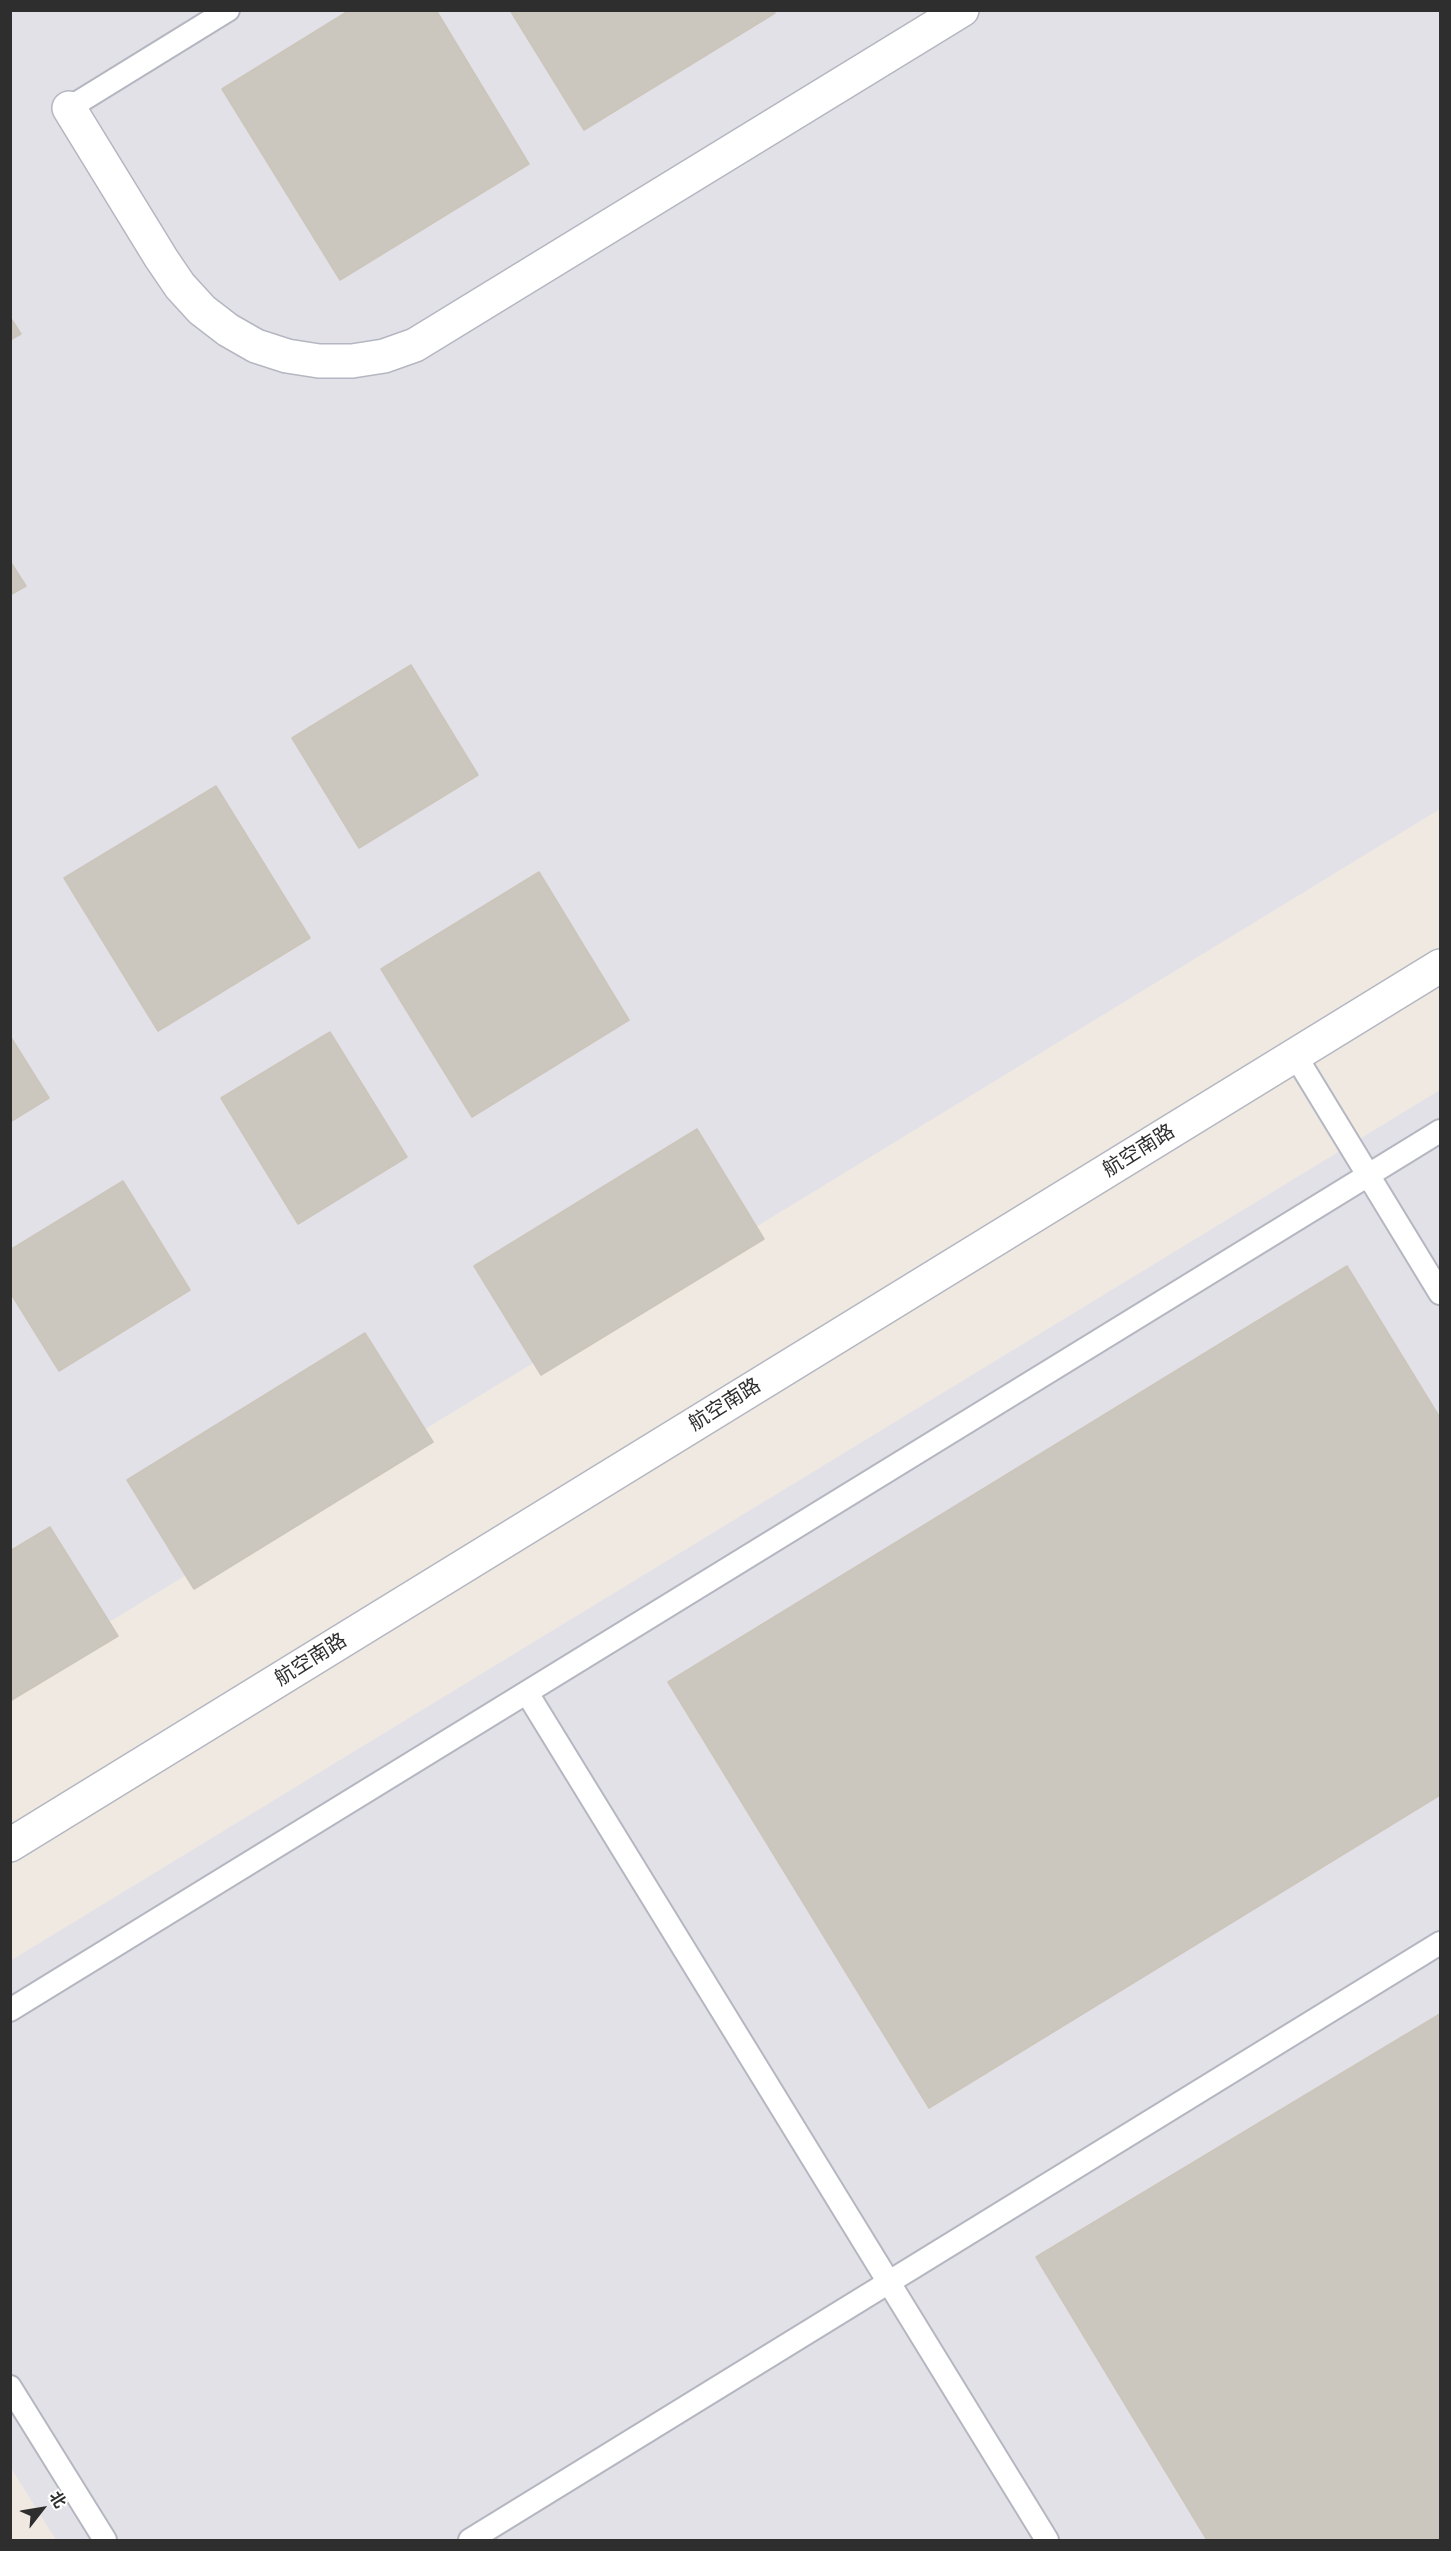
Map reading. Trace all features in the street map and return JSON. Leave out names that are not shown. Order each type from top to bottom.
[{"type":"street","points":[[69,108],[161,258],[180,286],[202,310],[228,330],[256,346],[287,356],[320,361],[352,361],[384,356],[425,340],[962,10]]},
{"type":"street","name":"航空南路","points":[[10,1845],[1440,966]]},
{"type":"lane","points":[[69,108],[228,10]]},
{"type":"lane","points":[[1295,1055],[1440,1293]]},
{"type":"lane","points":[[10,2010],[1440,1131]]},
{"type":"lane","points":[[527,1693],[1047,2541]]},
{"type":"lane","points":[[470,2541],[1440,1943]]},
{"type":"lane","points":[[10,2387],[105,2541]]},
{"type":"shaded area","points":[[11,11],[1440,11],[1440,809],[11,1682]]},
{"type":"shaded area","points":[[1440,1090],[1440,2540],[56,2540],[11,2468],[10,1961]]},
{"type":"building","points":[[350,10],[436,10],[529,164],[340,280],[222,89]]},
{"type":"building","points":[[510,10],[773,10],[775,13],[584,130]]},
{"type":"building","points":[[10,317],[21,334],[10,340]]},
{"type":"building","points":[[10,561],[26,586],[10,595]]},
{"type":"building","points":[[411,665],[478,775],[359,848],[292,738]]},
{"type":"building","points":[[216,786],[310,938],[158,1031],[64,878]]},
{"type":"building","points":[[539,872],[629,1020],[472,1117],[381,969]]},
{"type":"building","points":[[330,1032],[407,1157],[298,1224],[221,1098]]},
{"type":"building","points":[[10,1036],[49,1098],[10,1122]]},
{"type":"building","points":[[697,1129],[764,1239],[541,1375],[474,1266]]},
{"type":"building","points":[[123,1181],[190,1290],[59,1371],[10,1292],[10,1250]]},
{"type":"building","points":[[1347,1266],[1440,1418],[1440,1795],[929,2108],[668,1682]]},
{"type":"building","points":[[365,1333],[433,1442],[194,1589],[127,1480]]},
{"type":"building","points":[[50,1527],[118,1636],[10,1701],[10,1551]]},
{"type":"building","points":[[1440,2014],[1440,2540],[1207,2540],[1036,2257]]}]
